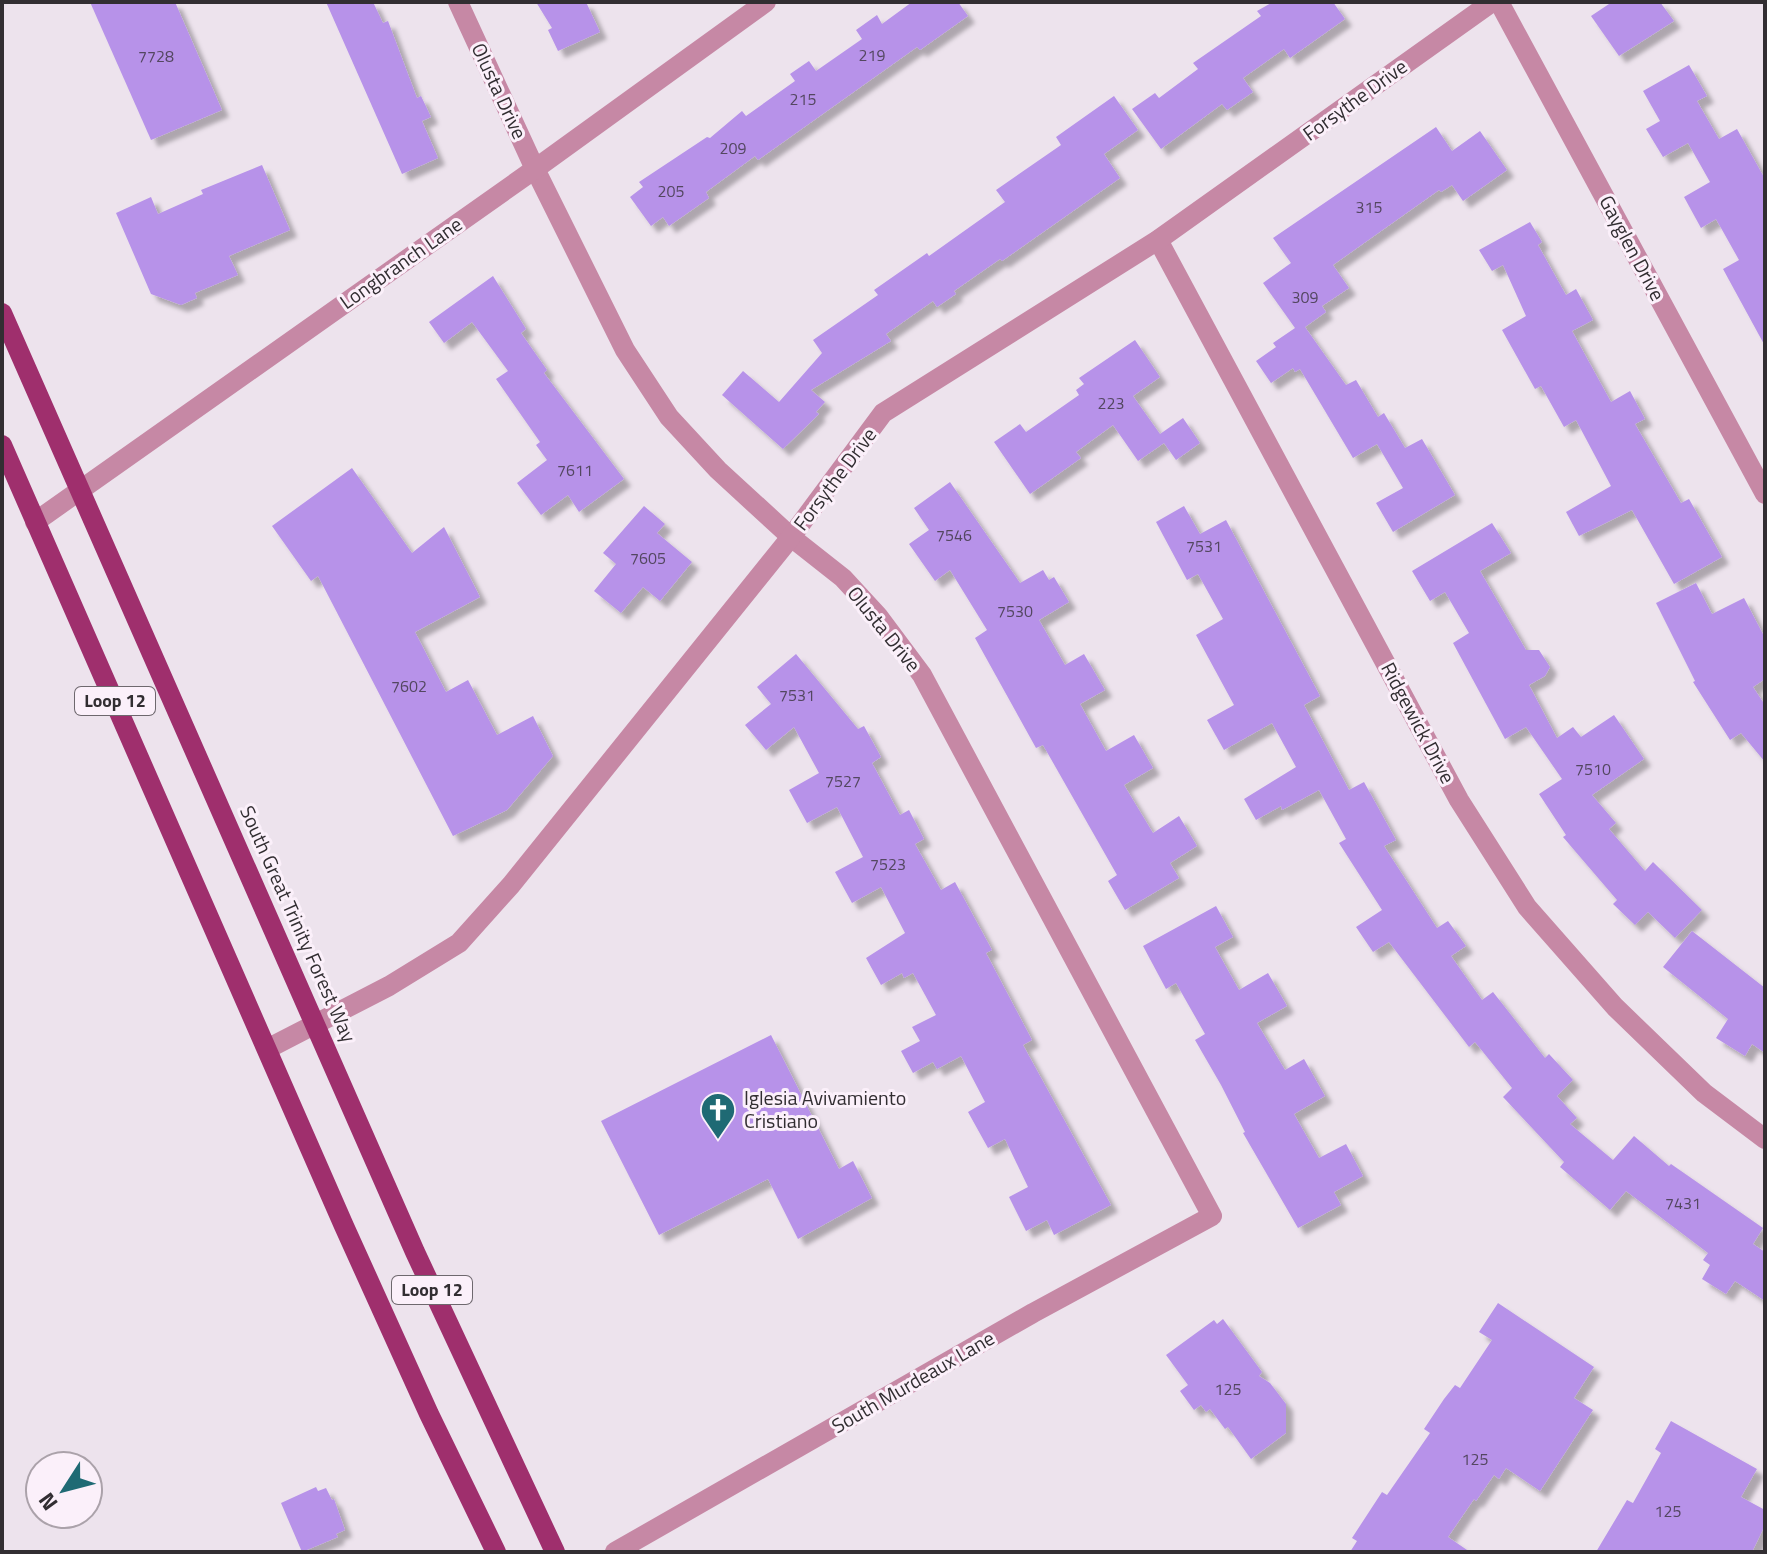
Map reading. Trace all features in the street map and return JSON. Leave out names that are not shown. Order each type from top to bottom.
[{"type":"main road","name":"South Great Trinity Forest Way","points":[[2,313],[427,1280],[555,1552]]},
{"type":"main road","name":"Loop 12","points":[[2,445],[416,1385],[496,1552]]},
{"type":"street","name":"Olusta Drive","points":[[458,2],[535,169],[625,350],[669,417],[718,470],[791,537],[843,578],[878,616],[922,675],[1212,1216]]},
{"type":"street","name":"Longbranch Lane","points":[[35,522],[766,2]]},
{"type":"street","name":"Forsythe Drive","points":[[267,1049],[389,986],[459,943],[511,885],[791,537],[883,413],[1158,240],[1492,2]]},
{"type":"street","name":"Gayglen Drive","points":[[1499,2],[1765,494]]},
{"type":"street","name":"Ridgewick Drive","points":[[1158,240],[1459,800],[1527,907],[1615,1007],[1704,1093],[1765,1139]]},
{"type":"street","name":"South Murdeaux Lane","points":[[615,1552],[1020,1320],[1212,1216]]},
{"type":"building","points":[[90,2],[175,2],[222,110],[151,140]]},
{"type":"building","points":[[326,2],[373,2],[383,23],[388,21],[417,98],[421,96],[431,117],[422,121],[438,158],[402,174]]},
{"type":"building","points":[[536,2],[586,2],[600,32],[558,51],[548,30],[552,28]]},
{"type":"building","points":[[912,2],[958,2],[968,16],[920,50],[917,47],[758,160],[755,156],[706,192],[709,198],[669,226],[663,217],[651,226],[630,197],[643,187],[639,182],[707,137],[710,138],[742,111],[746,116],[795,81],[790,74],[809,61],[816,71],[862,39],[856,30],[877,15],[882,24]]},
{"type":"building","points":[[1273,2],[1333,2],[1345,19],[1290,58],[1284,49],[1243,78],[1253,92],[1227,110],[1222,104],[1161,149],[1132,109],[1155,93],[1159,98],[1198,69],[1193,63],[1261,16],[1257,11]]},
{"type":"building","points":[[1612,2],[1660,2],[1674,21],[1619,56],[1591,16]]},
{"type":"building","points":[[1689,65],[1707,96],[1697,101],[1719,139],[1737,129],[1765,179],[1765,346],[1723,269],[1739,260],[1716,219],[1701,228],[1684,197],[1710,182],[1688,143],[1663,157],[1646,129],[1660,121],[1643,91]]},
{"type":"building","points":[[1114,96],[1138,130],[1104,154],[1120,178],[954,291],[956,294],[937,307],[933,301],[886,334],[891,341],[811,390],[825,402],[816,412],[819,414],[783,449],[722,395],[743,371],[779,402],[822,353],[813,340],[878,295],[874,290],[927,253],[929,256],[1005,202],[996,190],[1061,145],[1056,137]]},
{"type":"building","points":[[1436,127],[1452,151],[1480,131],[1507,170],[1463,201],[1452,185],[1441,192],[1439,190],[1333,265],[1349,288],[1322,306],[1326,312],[1305,327],[1346,385],[1356,380],[1378,417],[1384,413],[1405,448],[1422,439],[1455,495],[1393,532],[1376,503],[1403,488],[1377,444],[1353,458],[1300,369],[1295,372],[1293,368],[1271,383],[1256,361],[1276,347],[1273,343],[1295,328],[1263,283],[1291,263],[1273,238]]},
{"type":"building","points":[[262,165],[290,230],[229,256],[238,275],[195,293],[197,298],[181,305],[151,294],[116,213],[151,197],[158,214],[203,194],[201,190]]},
{"type":"building","points":[[1530,222],[1542,242],[1538,245],[1566,295],[1576,289],[1593,320],[1572,331],[1611,402],[1630,391],[1645,419],[1635,424],[1681,503],[1689,499],[1722,557],[1674,584],[1632,510],[1579,536],[1566,512],[1611,486],[1576,420],[1564,427],[1541,386],[1535,389],[1502,330],[1526,316],[1503,265],[1492,271],[1479,250]]},
{"type":"building","points":[[493,276],[526,329],[521,333],[547,370],[544,373],[624,479],[579,512],[568,495],[541,515],[517,483],[547,460],[536,445],[540,442],[496,379],[508,371],[472,322],[444,343],[429,322]]},
{"type":"building","points":[[1135,340],[1160,377],[1133,396],[1160,434],[1183,418],[1200,443],[1176,460],[1164,443],[1138,461],[1113,425],[1076,452],[1081,458],[1030,494],[994,442],[1020,424],[1026,432],[1079,395],[1076,390],[1084,384],[1079,378]]},
{"type":"building","points":[[352,468],[412,553],[444,527],[480,597],[415,632],[446,692],[468,680],[497,735],[533,716],[553,756],[507,810],[453,836],[318,576],[311,581],[272,526]]},
{"type":"building","points":[[950,482],[1020,583],[1043,570],[1049,580],[1054,577],[1069,602],[1039,620],[1065,665],[1084,654],[1105,690],[1080,704],[1106,751],[1134,735],[1153,768],[1124,785],[1153,833],[1179,816],[1197,846],[1170,863],[1179,878],[1125,910],[1108,881],[1117,875],[1043,745],[1036,748],[975,638],[987,630],[950,570],[935,581],[909,544],[929,530],[914,508]]},
{"type":"building","points":[[644,506],[665,524],[657,533],[692,562],[660,601],[643,587],[621,613],[594,591],[616,564],[603,553]]},
{"type":"building","points":[[1184,506],[1200,534],[1226,520],[1320,696],[1304,705],[1349,790],[1364,782],[1396,840],[1384,846],[1437,928],[1448,921],[1466,946],[1451,956],[1482,1000],[1493,992],[1545,1058],[1549,1054],[1573,1080],[1557,1096],[1577,1118],[1570,1124],[1613,1160],[1634,1136],[1669,1166],[1671,1164],[1763,1228],[1753,1244],[1765,1252],[1765,1301],[1735,1281],[1726,1294],[1702,1279],[1710,1265],[1703,1260],[1708,1253],[1626,1191],[1610,1210],[1560,1167],[1564,1162],[1503,1097],[1512,1088],[1475,1042],[1469,1047],[1389,942],[1373,952],[1356,927],[1382,910],[1339,843],[1346,839],[1319,790],[1256,820],[1244,799],[1296,767],[1272,723],[1224,750],[1207,720],[1234,705],[1196,635],[1223,619],[1198,574],[1187,580],[1156,522]]},
{"type":"building","points":[[1492,523],[1511,553],[1480,571],[1526,650],[1539,650],[1550,667],[1545,676],[1529,685],[1557,738],[1573,727],[1581,737],[1614,715],[1644,759],[1592,795],[1616,823],[1609,829],[1645,871],[1653,862],[1702,910],[1675,938],[1648,912],[1635,925],[1613,904],[1617,900],[1563,837],[1566,835],[1539,794],[1562,779],[1526,727],[1505,739],[1453,643],[1469,633],[1445,592],[1430,601],[1412,571]]},
{"type":"building","points":[[1696,583],[1712,614],[1744,598],[1765,638],[1765,679],[1753,687],[1765,705],[1765,762],[1741,733],[1730,740],[1693,682],[1656,603]]},
{"type":"building","points":[[796,654],[858,729],[864,726],[881,757],[872,763],[900,815],[909,810],[924,839],[915,844],[941,890],[955,882],[992,950],[986,953],[1032,1040],[1023,1045],[1111,1205],[1054,1235],[1047,1220],[1026,1231],[1009,1197],[1028,1187],[1005,1139],[988,1148],[968,1112],[985,1102],[961,1056],[937,1069],[933,1062],[913,1073],[901,1051],[920,1041],[912,1027],[936,1015],[913,973],[904,978],[902,973],[881,985],[866,958],[905,933],[881,887],[852,903],[835,872],[863,857],[837,807],[807,823],[789,790],[819,773],[794,727],[766,750],[745,725],[771,704],[757,687]]},
{"type":"building","points":[[1216,906],[1233,937],[1215,947],[1239,990],[1268,973],[1287,1006],[1257,1023],[1285,1070],[1304,1059],[1325,1096],[1294,1114],[1319,1158],[1346,1144],[1363,1176],[1334,1192],[1341,1205],[1298,1228],[1243,1133],[1221,1085],[1195,1040],[1205,1034],[1176,983],[1166,989],[1143,946]]},
{"type":"building","points":[[1692,931],[1765,988],[1765,1053],[1752,1044],[1745,1056],[1716,1038],[1728,1019],[1663,967]]},
{"type":"building","name":"Iglesia Avivamiento Cristiano","points":[[771,1035],[839,1169],[853,1161],[872,1198],[798,1239],[768,1179],[659,1235],[601,1121]]},
{"type":"building","points":[[1498,1303],[1594,1367],[1574,1398],[1593,1410],[1540,1491],[1506,1468],[1499,1479],[1494,1475],[1448,1537],[1470,1552],[1350,1552],[1357,1541],[1352,1538],[1382,1492],[1387,1495],[1430,1433],[1424,1429],[1444,1399],[1455,1385],[1460,1388],[1492,1340],[1479,1332]]},
{"type":"building","points":[[1223,1319],[1262,1372],[1259,1376],[1270,1383],[1286,1404],[1286,1433],[1251,1459],[1228,1427],[1225,1429],[1210,1409],[1206,1412],[1201,1405],[1194,1410],[1180,1391],[1188,1385],[1166,1355],[1214,1320],[1217,1324]]},
{"type":"building","points":[[1671,1421],[1757,1469],[1741,1497],[1765,1510],[1765,1525],[1752,1552],[1596,1552],[1627,1500],[1633,1503],[1661,1453],[1655,1449]]},
{"type":"building","points":[[316,1487],[318,1491],[326,1488],[334,1499],[345,1530],[336,1534],[338,1537],[302,1552],[281,1503]]},
{"type":"place","name":"Iglesia Avivamiento Cristiano","points":[[718,1141]]}]
